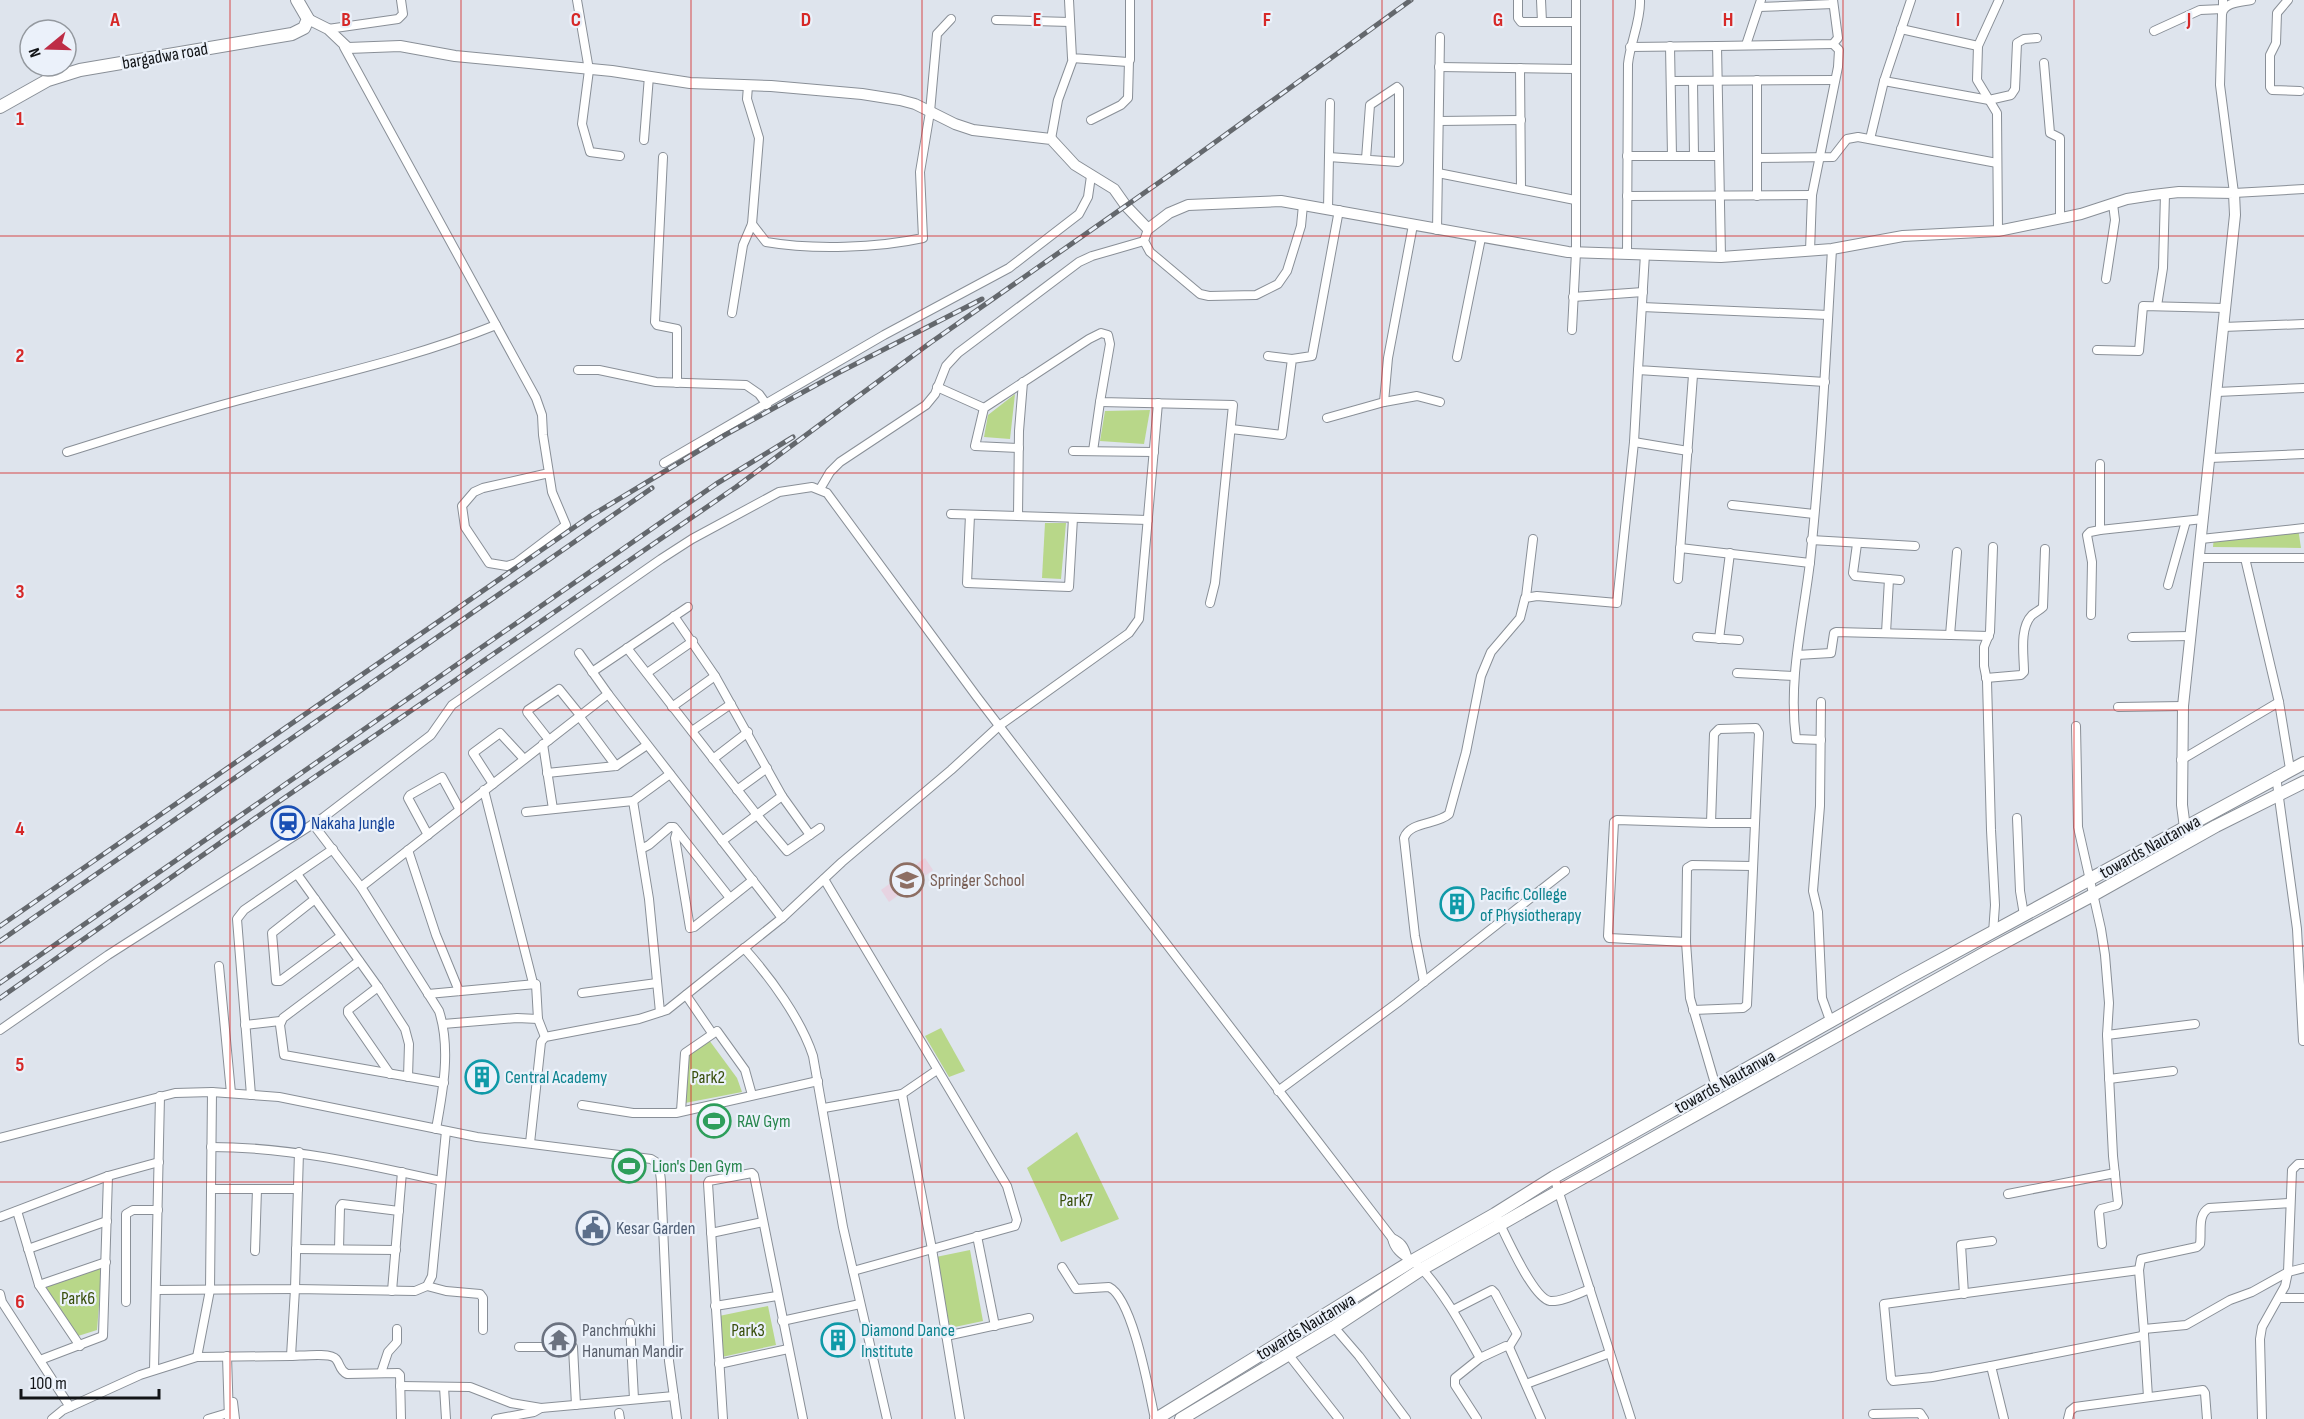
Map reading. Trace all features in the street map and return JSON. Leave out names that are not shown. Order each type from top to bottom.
[{"type":"main road","points":[[297,0],[308,19]]},
{"type":"main road","name":"bargadwa road","points":[[0,107],[48,80],[80,70],[292,34],[304,28],[308,19]]},
{"type":"main road","name":"towards Nautanwa","points":[[1155,1419],[1409,1258],[1497,1220],[1554,1177],[2024,915],[2304,763]]},
{"type":"main road","points":[[1181,1419],[1334,1327],[1497,1220],[1559,1191],[1990,950],[2093,896],[2216,826],[2304,782]]},
{"type":"street","points":[[328,29],[398,19],[403,14],[401,0]]},
{"type":"street","points":[[578,0],[589,70],[582,124],[590,152],[620,156]]},
{"type":"street","points":[[1051,139],[1058,100],[1073,59],[1071,57],[1069,0]]},
{"type":"street","points":[[1091,120],[1121,105],[1130,94],[1131,0]]},
{"type":"street","points":[[1518,0],[1519,20],[1576,22]]},
{"type":"street","points":[[1542,0],[1542,22]]},
{"type":"street","points":[[1572,330],[1576,252],[1576,0]]},
{"type":"street","points":[[1627,253],[1630,47],[1640,14],[1640,0]]},
{"type":"street","points":[[1870,139],[1884,81],[1911,0]]},
{"type":"street","points":[[1998,231],[1997,113],[1977,80],[1978,46],[1999,0]]},
{"type":"street","points":[[2154,31],[2200,10],[2251,0]]},
{"type":"street","points":[[2288,0],[2277,13],[2276,43],[2270,55],[2270,87],[2272,90],[2300,91]]},
{"type":"street","points":[[1746,45],[1760,3],[1833,2],[1838,38],[1833,44]]},
{"type":"street","points":[[2192,840],[2185,828],[2182,805],[2183,706],[2235,215],[2220,85],[2223,5]]},
{"type":"street","points":[[308,19],[328,29],[344,47],[540,406],[549,473],[555,500],[566,526],[516,563],[507,566],[489,563],[465,527],[462,506],[474,492],[483,488],[549,473]]},
{"type":"street","points":[[752,224],[764,241],[791,246],[897,244],[923,238],[920,172],[930,112],[937,34],[951,19]]},
{"type":"street","points":[[996,20],[1070,22]]},
{"type":"street","points":[[1901,29],[1978,46]]},
{"type":"street","points":[[1437,230],[1440,37]]},
{"type":"street","points":[[1884,81],[1989,100],[2014,93],[2017,43],[2024,39],[2037,38]]},
{"type":"street","points":[[1630,47],[1833,44],[1839,50],[1812,195],[1810,251]]},
{"type":"street","points":[[344,47],[400,46],[455,56],[649,76],[690,83],[803,88],[887,97],[915,104],[973,130],[1051,139],[1076,165],[1114,189],[1126,206],[1148,228]]},
{"type":"street","points":[[1670,46],[1672,156]]},
{"type":"street","points":[[1718,46],[1721,257]]},
{"type":"street","points":[[1073,59],[1129,61]]},
{"type":"street","points":[[2044,63],[2050,133],[2060,138],[2060,219]]},
{"type":"street","points":[[1439,67],[1575,69]]},
{"type":"street","points":[[1520,68],[1521,189]]},
{"type":"street","points":[[644,140],[649,76]]},
{"type":"street","points":[[1757,80],[1757,196]]},
{"type":"street","points":[[1671,81],[1835,80]]},
{"type":"street","points":[[1693,81],[1694,156]]},
{"type":"street","points":[[732,313],[736,274],[743,245],[752,224],[759,138],[747,99],[748,86]]},
{"type":"street","points":[[1329,157],[1398,162],[1400,159],[1397,87],[1370,105],[1366,159]]},
{"type":"street","points":[[1268,356],[1292,359],[1312,356],[1334,210],[1329,157],[1330,103]]},
{"type":"street","points":[[1439,121],[1521,120]]},
{"type":"street","points":[[1757,158],[1835,156],[1847,139],[1852,137],[1997,163]]},
{"type":"street","points":[[1627,156],[1719,156]]},
{"type":"street","points":[[663,157],[655,322],[657,325],[677,329],[677,383]]},
{"type":"street","points":[[1438,173],[1575,200]]},
{"type":"street","points":[[664,463],[884,335],[1009,268],[1079,214],[1088,197],[1091,176]]},
{"type":"street","points":[[1304,205],[1301,226],[1287,271],[1278,284],[1263,293],[1224,296],[1200,294],[1150,252],[1144,241],[1148,228],[1169,213],[1188,205],[1281,201],[1334,210],[1481,238],[1576,252],[1721,257],[1832,249],[1903,236],[1998,231],[2060,219],[2127,199],[2164,194],[2304,189]]},
{"type":"street","points":[[2157,306],[2163,268],[2164,194]]},
{"type":"street","points":[[1627,196],[1812,195]]},
{"type":"street","points":[[2106,279],[2115,220],[2113,204]]},
{"type":"street","points":[[1384,402],[1388,358],[1413,225]]},
{"type":"street","points":[[1457,357],[1481,238]]},
{"type":"street","points":[[820,489],[830,472],[840,462],[926,405],[935,394],[946,366],[958,353],[1079,262],[1144,241]]},
{"type":"street","points":[[1821,740],[1796,739],[1794,676],[1810,563],[1825,382],[1832,249]]},
{"type":"street","points":[[1526,597],[1617,603],[1634,442],[1645,254]]},
{"type":"street","points":[[1573,297],[1643,292]]},
{"type":"street","points":[[2097,350],[2139,351],[2142,308],[2157,306],[2226,308]]},
{"type":"street","points":[[1642,307],[1828,315]]},
{"type":"street","points":[[2223,327],[2304,324],[2304,317]]},
{"type":"street","points":[[67,452],[218,406],[379,365],[496,326]]},
{"type":"street","points":[[1019,448],[975,446],[984,408],[1101,333],[1108,335],[1110,344],[1093,451]]},
{"type":"street","points":[[1231,429],[1282,435],[1292,359]]},
{"type":"street","points":[[578,370],[599,370],[656,382],[746,386],[759,394],[767,405]]},
{"type":"street","points":[[1638,370],[1825,382]]},
{"type":"street","points":[[1678,579],[1693,375]]},
{"type":"street","points":[[1018,516],[1023,382]]},
{"type":"street","points":[[937,387],[984,408]]},
{"type":"street","points":[[2217,392],[2304,388]]},
{"type":"street","points":[[1327,418],[1384,402],[1417,396],[1440,402]]},
{"type":"street","points":[[1100,402],[1234,406],[1215,583],[1210,603]]},
{"type":"street","points":[[530,1143],[541,1042],[545,1037],[629,1021],[667,1010],[782,918],[999,726],[1136,626],[1139,619],[1158,403]]},
{"type":"street","points":[[1634,442],[1688,451]]},
{"type":"street","points":[[1073,451],[1154,452]]},
{"type":"street","points":[[2210,458],[2304,454]]},
{"type":"street","points":[[2100,464],[2100,530]]},
{"type":"street","points":[[0,1030],[108,955],[313,824],[431,735],[452,705],[661,559],[692,539],[779,492],[801,488],[820,489],[827,493],[999,726],[1392,1238],[1393,1246],[1398,1253],[1409,1258],[1422,1269],[1453,1310],[1480,1358]]},
{"type":"street","points":[[1732,505],[1814,514]]},
{"type":"street","points":[[951,514],[1148,520]]},
{"type":"street","points":[[970,515],[967,583],[1069,587],[1073,518]]},
{"type":"street","points":[[2091,615],[2092,562],[2087,535],[2090,532],[2203,519]]},
{"type":"street","points":[[2168,585],[2186,521]]},
{"type":"street","points":[[2201,539],[2304,528]]},
{"type":"street","points":[[1424,982],[1415,936],[1404,838],[1410,829],[1444,819],[1449,814],[1466,752],[1481,676],[1491,652],[1520,618],[1526,597],[1533,539]]},
{"type":"street","points":[[1811,540],[1915,546]]},
{"type":"street","points":[[1857,544],[1854,575],[1900,580]]},
{"type":"street","points":[[1993,933],[1995,905],[1984,648],[1989,636],[1994,547]]},
{"type":"street","points":[[1680,548],[1810,563]]},
{"type":"street","points":[[1986,678],[2021,675],[2024,672],[2026,629],[2030,617],[2043,607],[2045,549]]},
{"type":"street","points":[[1950,635],[1957,552]]},
{"type":"street","points":[[1719,639],[1731,553]]},
{"type":"street","points":[[2199,558],[2304,558]]},
{"type":"street","points":[[2245,558],[2279,702],[2290,770]]},
{"type":"street","points":[[1886,633],[1889,579]]},
{"type":"street","points":[[592,672],[688,607]]},
{"type":"street","points":[[674,616],[715,676],[782,796],[810,835]]},
{"type":"street","points":[[1797,655],[1832,652],[1836,632],[1989,636]]},
{"type":"street","points":[[2132,637],[2190,636]]},
{"type":"street","points":[[1697,637],[1739,640]]},
{"type":"street","points":[[647,673],[693,641]]},
{"type":"street","points":[[627,648],[787,851],[820,828]]},
{"type":"street","points":[[579,653],[608,694],[782,918]]},
{"type":"street","points":[[1737,673],[1794,676]]},
{"type":"street","points":[[672,706],[715,676]]},
{"type":"street","points":[[553,809],[547,773],[546,742],[527,712],[528,710],[559,689],[616,766]]},
{"type":"street","points":[[361,887],[608,694]]},
{"type":"street","points":[[1821,702],[1820,806],[1813,891],[1818,912],[1822,998],[1831,1023]]},
{"type":"street","points":[[2181,760],[2279,702]]},
{"type":"street","points":[[692,731],[731,704]]},
{"type":"street","points":[[2118,707],[2183,706]]},
{"type":"street","points":[[2076,726],[2076,809],[2101,929],[2109,1004],[2107,1035],[2118,1204],[2101,1209],[2099,1212],[2103,1244]]},
{"type":"street","points":[[1693,1010],[1743,1008],[1747,1005],[1759,733],[1756,728],[1719,729],[1714,734],[1711,823]]},
{"type":"street","points":[[713,759],[748,732]]},
{"type":"street","points":[[493,784],[473,753],[500,734],[524,759]]},
{"type":"street","points":[[547,773],[616,766],[648,745]]},
{"type":"street","points":[[737,790],[767,768]]},
{"type":"street","points":[[526,812],[633,801],[670,774]]},
{"type":"street","points":[[428,835],[408,798],[410,795],[442,777],[460,810]]},
{"type":"street","points":[[2276,777],[2297,929],[2303,1041]]},
{"type":"street","points":[[484,790],[536,986],[538,1019],[545,1037]]},
{"type":"street","points":[[722,841],[782,796]]},
{"type":"street","points":[[633,801],[649,899],[660,1012]]},
{"type":"street","points":[[2017,818],[2019,882],[2024,915]]},
{"type":"street","points":[[1686,942],[1609,938],[1614,822],[1617,820],[1755,823]]},
{"type":"street","points":[[313,824],[361,887],[439,1011],[443,1024],[444,1083],[436,1129]]},
{"type":"street","points":[[641,849],[670,827],[674,827],[729,898]]},
{"type":"street","points":[[677,831],[675,838],[690,928],[753,880]]},
{"type":"street","points":[[251,1095],[237,919],[243,910],[333,849]]},
{"type":"street","points":[[408,850],[436,935],[459,991]]},
{"type":"street","points":[[1716,1087],[1693,1010],[1688,977],[1686,942],[1689,866],[1752,866]]},
{"type":"street","points":[[1278,1091],[1424,982],[1565,872]]},
{"type":"street","points":[[297,874],[378,987],[405,1029],[409,1044],[408,1077]]},
{"type":"street","points":[[824,879],[1007,1186],[1017,1220],[1015,1226],[853,1271]]},
{"type":"street","points":[[315,900],[272,933],[276,981],[280,981],[341,936]]},
{"type":"street","points":[[744,948],[762,967],[808,1041],[824,1108],[860,1305],[887,1419]]},
{"type":"street","points":[[359,961],[282,1018],[280,1022],[283,1053],[286,1056],[444,1083]]},
{"type":"street","points":[[219,966],[231,1094]]},
{"type":"street","points":[[582,993],[657,982]]},
{"type":"street","points":[[428,994],[534,983]]},
{"type":"street","points":[[378,987],[348,1010],[348,1013],[390,1074]]},
{"type":"street","points":[[686,995],[712,1032]]},
{"type":"street","points":[[443,1024],[517,1018],[538,1019]]},
{"type":"street","points":[[244,1025],[280,1022]]},
{"type":"street","points":[[2107,1035],[2195,1024]]},
{"type":"street","points":[[681,1112],[685,1053],[712,1032],[719,1032],[745,1070],[752,1095]]},
{"type":"street","points":[[824,1108],[902,1094],[938,1070]]},
{"type":"street","points":[[2109,1079],[2173,1071]]},
{"type":"street","points":[[582,1105],[633,1113],[681,1112],[818,1081]]},
{"type":"street","points":[[0,1138],[175,1092],[212,1092],[279,1097],[477,1137],[651,1159],[659,1164],[669,1361],[677,1419]]},
{"type":"street","points":[[197,1357],[210,1290],[212,1092]]},
{"type":"street","points":[[902,1094],[932,1249],[960,1419]]},
{"type":"street","points":[[154,1370],[160,1096]]},
{"type":"street","points":[[428,1286],[432,1276],[446,1131]]},
{"type":"street","points":[[211,1147],[299,1152],[441,1181]]},
{"type":"street","points":[[291,1356],[299,1152]]},
{"type":"street","points":[[0,1217],[108,1176],[159,1162]]},
{"type":"street","points":[[2262,1419],[2260,1339],[2262,1327],[2285,1286],[2288,1272],[2292,1170],[2298,1164],[2304,1164]]},
{"type":"street","points":[[392,1291],[402,1172]]},
{"type":"street","points":[[723,1419],[708,1184],[709,1181],[753,1173],[803,1419]]},
{"type":"street","points":[[2008,1194],[2115,1173]]},
{"type":"street","points":[[40,1360],[99,1339],[104,1331],[108,1176]]},
{"type":"street","points":[[1554,1177],[1631,1419]]},
{"type":"street","points":[[211,1189],[298,1189]]},
{"type":"street","points":[[255,1251],[256,1189]]},
{"type":"street","points":[[2148,1397],[2139,1270],[2141,1259],[2146,1256],[2197,1247],[2200,1244],[2202,1216],[2209,1208],[2290,1203]]},
{"type":"street","points":[[339,1249],[342,1204],[399,1211]]},
{"type":"street","points":[[126,1302],[126,1214],[133,1210],[158,1210]]},
{"type":"street","points":[[17,1211],[39,1285],[80,1346]]},
{"type":"street","points":[[1497,1220],[1526,1273],[1543,1298],[1558,1300],[1590,1289]]},
{"type":"street","points":[[28,1249],[107,1221]]},
{"type":"street","points":[[711,1233],[763,1222]]},
{"type":"street","points":[[976,1236],[995,1326]]},
{"type":"street","points":[[1964,1294],[1960,1245],[1992,1241]]},
{"type":"street","points":[[296,1249],[396,1250]]},
{"type":"street","points":[[39,1285],[106,1263]]},
{"type":"street","points":[[1062,1267],[1076,1289],[1109,1287],[1121,1298],[1127,1308],[1155,1419]]},
{"type":"street","points":[[2139,1270],[1884,1304],[1891,1378],[1893,1381],[1932,1377],[2186,1325],[2230,1300],[2252,1292],[2288,1272],[2304,1268]]},
{"type":"street","points":[[156,1290],[415,1291],[428,1286],[446,1291],[480,1294],[483,1298],[483,1330]]},
{"type":"street","points":[[1453,1310],[1492,1290],[1516,1334],[1509,1347]]},
{"type":"street","points":[[0,1294],[2,1307],[70,1407]]},
{"type":"street","points":[[715,1306],[777,1296]]},
{"type":"street","points":[[2279,1298],[2304,1298]]},
{"type":"street","points":[[782,1321],[860,1305]]},
{"type":"street","points":[[946,1336],[1029,1318]]},
{"type":"street","points":[[630,1323],[634,1399]]},
{"type":"street","points":[[1334,1327],[1359,1356],[1406,1419]]},
{"type":"street","points":[[381,1373],[388,1352],[397,1342],[397,1329]]},
{"type":"street","points":[[1477,1419],[1454,1381],[1455,1378],[1480,1358],[1503,1346],[1509,1347]]},
{"type":"street","points":[[519,1347],[574,1348],[576,1405]]},
{"type":"street","points":[[1509,1347],[1541,1419]]},
{"type":"street","points":[[719,1364],[788,1349]]},
{"type":"street","points":[[1526,1384],[1610,1353]]},
{"type":"street","points":[[1288,1354],[1339,1419]]},
{"type":"street","points":[[52,1419],[70,1407],[154,1370],[197,1357],[227,1359],[329,1355],[336,1359],[341,1371],[347,1374],[398,1372],[401,1419]]},
{"type":"street","points":[[207,1419],[231,1417],[227,1359]]},
{"type":"street","points":[[1991,1366],[2004,1419]]},
{"type":"street","points":[[400,1386],[470,1387],[511,1403],[541,1408],[674,1396]]},
{"type":"street","points":[[444,1387],[446,1419]]},
{"type":"street","points":[[2068,1419],[2070,1411],[2075,1407],[2203,1390],[2207,1419]]},
{"type":"street","points":[[496,1419],[534,1412],[541,1408]]},
{"type":"street","points":[[1873,1414],[1920,1413],[1924,1419]]},
{"type":"shaded area","name":"Springer School","points":[[925,858],[933,870],[889,902],[881,890]]},
{"type":"green space","points":[[1015,394],[1010,439],[984,437],[988,415]]},
{"type":"green space","points":[[1150,410],[1144,444],[1100,441],[1105,411]]},
{"type":"green space","points":[[1045,523],[1066,523],[1061,579],[1042,578]]},
{"type":"green space","points":[[2298,528],[2301,548],[2213,547],[2214,536]]},
{"type":"green space","points":[[941,1028],[965,1071],[949,1077],[925,1036]]},
{"type":"green space","name":"Park2","points":[[709,1040],[737,1078],[742,1092],[685,1103],[689,1055]]},
{"type":"green space","name":"Park7","points":[[1077,1132],[1119,1219],[1061,1242],[1027,1168]]},
{"type":"green space","points":[[970,1250],[983,1321],[950,1328],[936,1257]]},
{"type":"green space","name":"Park6","points":[[102,1268],[97,1330],[78,1336],[46,1287]]},
{"type":"green space","name":"Park3","points":[[768,1306],[776,1345],[722,1357],[719,1316]]},
{"type":"railway","points":[[0,998],[274,805],[736,487],[930,343],[1174,172],[1411,0]]},
{"type":"railway","points":[[0,926],[589,517],[725,435],[838,373],[982,299]]},
{"type":"railway","points":[[0,983],[716,484],[793,437]]},
{"type":"railway","points":[[0,941],[652,488]]},
{"type":"place","name":"Nakaha Jungle","points":[[288,823]]},
{"type":"place","name":"Springer School","points":[[907,880]]},
{"type":"place","name":"Pacific College of Physiotherapy","points":[[1457,904]]},
{"type":"place","name":"Central Academy","points":[[482,1077]]},
{"type":"place","name":"RAV Gym","points":[[714,1121]]},
{"type":"place","name":"Lion's Den Gym","points":[[629,1166]]},
{"type":"place","name":"Kesar Garden","points":[[593,1228]]},
{"type":"place","name":"Panchmukhi Hanuman Mandir","points":[[559,1340]]},
{"type":"place","name":"Diamond Dance Institute","points":[[838,1340]]}]
